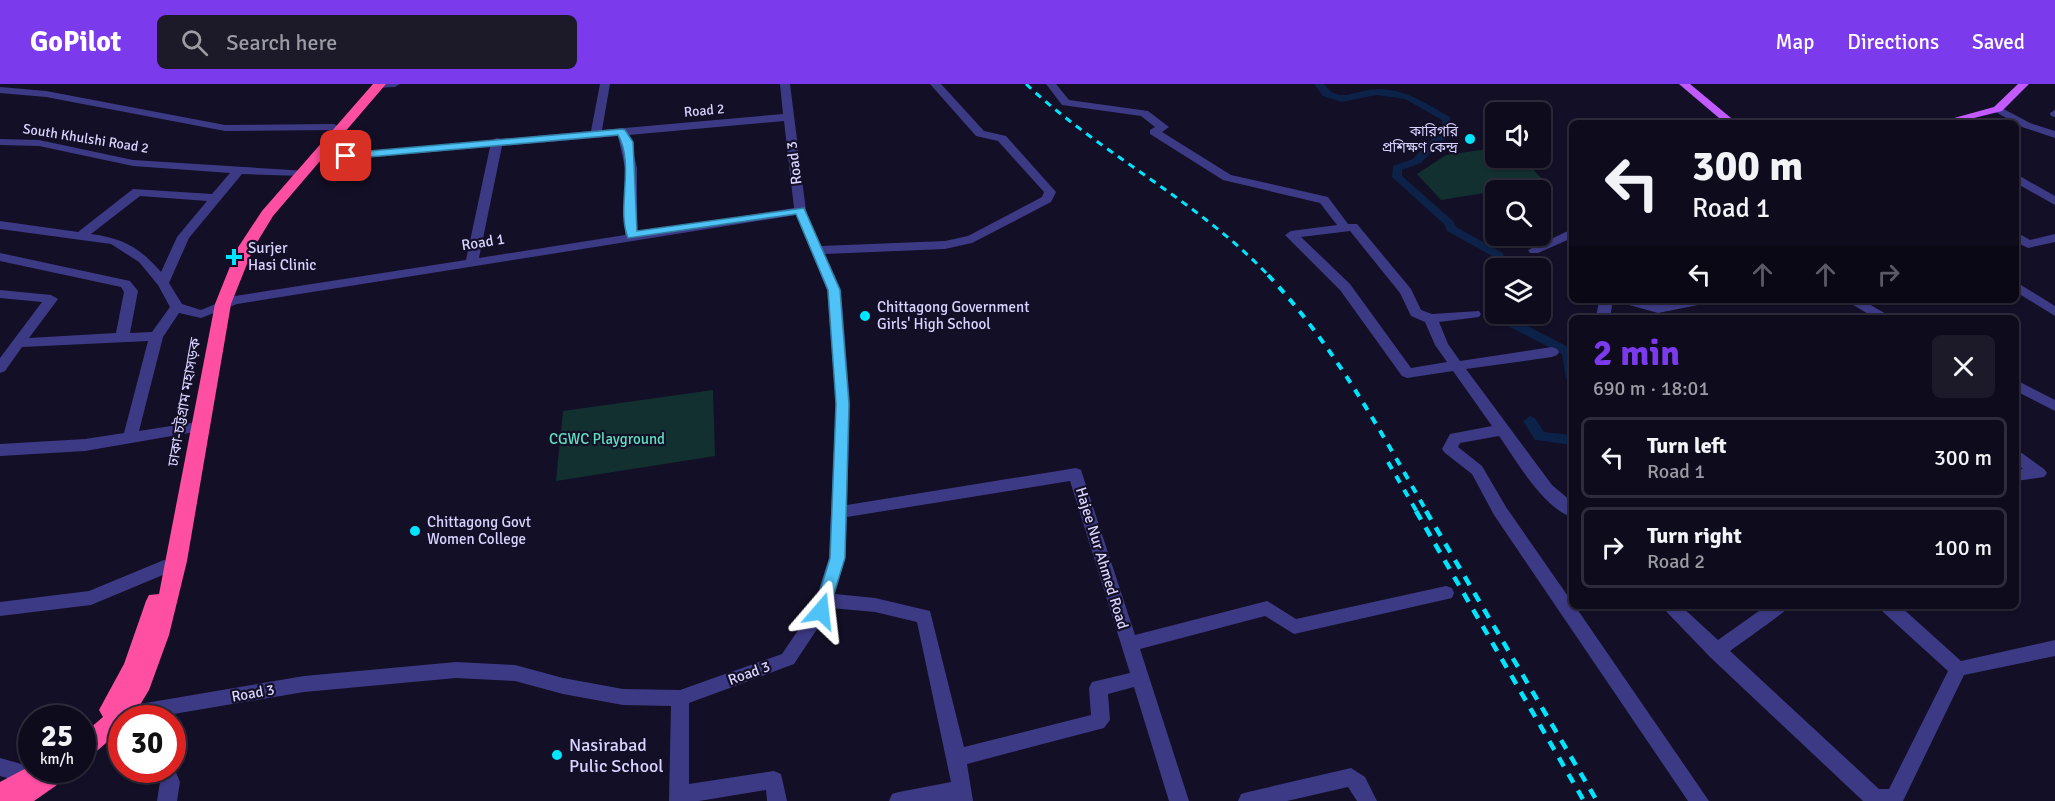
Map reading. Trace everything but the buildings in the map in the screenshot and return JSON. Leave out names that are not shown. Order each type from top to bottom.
[{"type":"highway","name":"ঢাকা-চট্টগ্রাম মহাসড়ক","points":[[96,722],[111,708],[134,667],[157,597],[190,428],[217,308],[245,249],[261,223],[334,127],[381,84]]},
{"type":"highway","name":"ঢাকা-চট্টগ্রাম মহাসড়ক","points":[[299,173],[316,159],[381,84]]},
{"type":"highway","name":"ঢাকা-চট্টগ্রাম মহাসড়ক","points":[[130,705],[148,666],[177,561],[217,308]]},
{"type":"highway","name":"ঢাকা-চট্টগ্রাম মহাসড়ক","points":[[96,739],[108,730]]},
{"type":"highway","points":[[0,794],[19,783]]},
{"type":"highway","points":[[14,801],[40,783]]},
{"type":"main road","points":[[1684,84],[1728,120]]},
{"type":"main road","points":[[1954,120],[1998,110],[2019,85]]},
{"type":"street","points":[[596,133],[605,84]]},
{"type":"street","name":"Road 3","points":[[186,706],[304,684],[456,670],[515,673],[563,686],[623,697],[680,698],[788,659],[821,611],[837,558],[843,404],[834,290],[800,211],[785,84]]},
{"type":"street","points":[[817,250],[945,245],[972,239],[1047,199],[1050,192],[1002,138],[980,134],[934,84]]},
{"type":"street","points":[[1051,84],[1066,103],[1144,113],[1163,127],[1154,132],[1227,178],[1324,200],[1345,228]]},
{"type":"street","points":[[0,90],[46,94],[225,128],[334,127]]},
{"type":"street","points":[[1998,110],[2017,120]]},
{"type":"street","name":"Road 2","points":[[316,159],[497,141],[789,117]]},
{"type":"street","points":[[2019,121],[2055,135]]},
{"type":"street","points":[[622,132],[628,142],[630,157],[632,236]]},
{"type":"street","points":[[472,261],[497,141]]},
{"type":"street","name":"South Khulshi Road 2","points":[[0,142],[39,143],[133,163],[299,173]]},
{"type":"street","points":[[163,283],[183,237],[239,170]]},
{"type":"street","points":[[2019,180],[2055,201]]},
{"type":"street","points":[[81,236],[137,192],[215,198]]},
{"type":"street","name":"Road 1","points":[[177,307],[190,314],[472,261],[800,211]]},
{"type":"street","points":[[0,225],[114,241],[143,260],[163,283],[177,307],[156,336],[130,438]]},
{"type":"street","points":[[1474,314],[1431,319],[1416,313],[1406,292],[1353,227],[1291,235],[1345,287],[1407,373],[1552,352]]},
{"type":"street","points":[[1534,250],[1569,234]]},
{"type":"street","points":[[2019,238],[2030,244],[2055,238]]},
{"type":"street","points":[[0,257],[125,284],[131,291],[122,338]]},
{"type":"street","points":[[2019,288],[2055,312]]},
{"type":"street","points":[[0,294],[51,299],[0,369]]},
{"type":"street","points":[[1637,303],[1658,309],[1688,303]]},
{"type":"street","points":[[1858,303],[1880,315]]},
{"type":"street","points":[[1431,319],[1442,345],[1456,366],[1546,489],[1569,509]]},
{"type":"street","points":[[20,344],[156,336]]},
{"type":"street","points":[[2019,387],[2055,406]]},
{"type":"street","points":[[0,450],[85,445],[190,428]]},
{"type":"street","points":[[1503,430],[1455,438],[1450,449],[1477,470],[1500,511],[1699,801]]},
{"type":"street","points":[[2019,457],[2039,473],[2019,475]]},
{"type":"street","name":"Hajee Nur Ahmed Road","points":[[839,512],[1076,474],[1179,801]]},
{"type":"street","points":[[0,609],[91,598],[164,567]]},
{"type":"street","points":[[1130,644],[1267,608],[1294,627],[1446,593]]},
{"type":"street","points":[[825,600],[875,605],[924,616],[957,758],[962,795],[899,801]]},
{"type":"street","points":[[1673,609],[1867,793],[1878,798],[1894,799],[1958,669]]},
{"type":"street","points":[[1716,652],[1769,609]]},
{"type":"street","points":[[1891,609],[1958,669]]},
{"type":"street","points":[[1958,669],[2055,648]]},
{"type":"street","points":[[957,758],[1097,722],[1101,720],[1098,688],[1141,678]]},
{"type":"street","points":[[680,698],[679,798],[774,780],[777,801]]},
{"type":"street","points":[[0,767],[18,770]]},
{"type":"street","points":[[1248,801],[1351,777],[1358,783],[1367,801]]},
{"type":"street","points":[[167,801],[170,783]]},
{"type":"green space","points":[[1485,149],[1485,168],[1532,168],[1543,180],[1485,180],[1485,193],[1441,200],[1417,174],[1446,155]]},
{"type":"green space","name":"CGWC Playground","points":[[713,390],[715,456],[556,481],[563,411]]},
{"type":"waterway","points":[[1319,84],[1326,94],[1342,99],[1376,92],[1408,97],[1447,119],[1447,130],[1417,161],[1397,168],[1397,177],[1449,223],[1451,229],[1499,255],[1499,258]]},
{"type":"waterway","points":[[1514,324],[1568,352],[1569,359]]},
{"type":"waterway","points":[[1530,421],[1540,437],[1569,440]]},
{"type":"railway","points":[[1026,84],[1055,110],[1211,224],[1268,275]]},
{"type":"railway","points":[[1268,275],[1292,302],[1335,359],[1427,512]]},
{"type":"railway","points":[[1388,462],[1417,512]]},
{"type":"railway","points":[[1416,511],[1584,801]]},
{"type":"railway","points":[[1426,511],[1597,801]]},
{"type":"place","name":"কারিগরি প্রশিক্ষণ কেন্দ্র","points":[[1470,139]]},
{"type":"place","name":"Surjer Hasi Clinic","points":[[234,257]]},
{"type":"place","name":"Chittagong Government Girls' High School","points":[[865,316]]},
{"type":"place","name":"Chittagong Govt Women College","points":[[415,531]]},
{"type":"place","name":"Nasirabad Pulic School","points":[[557,755]]},
{"type":"route","points":[[346,156],[573,134],[622,132],[628,142],[630,157],[632,236],[800,211],[834,290],[843,404],[837,558],[821,611]]}]
